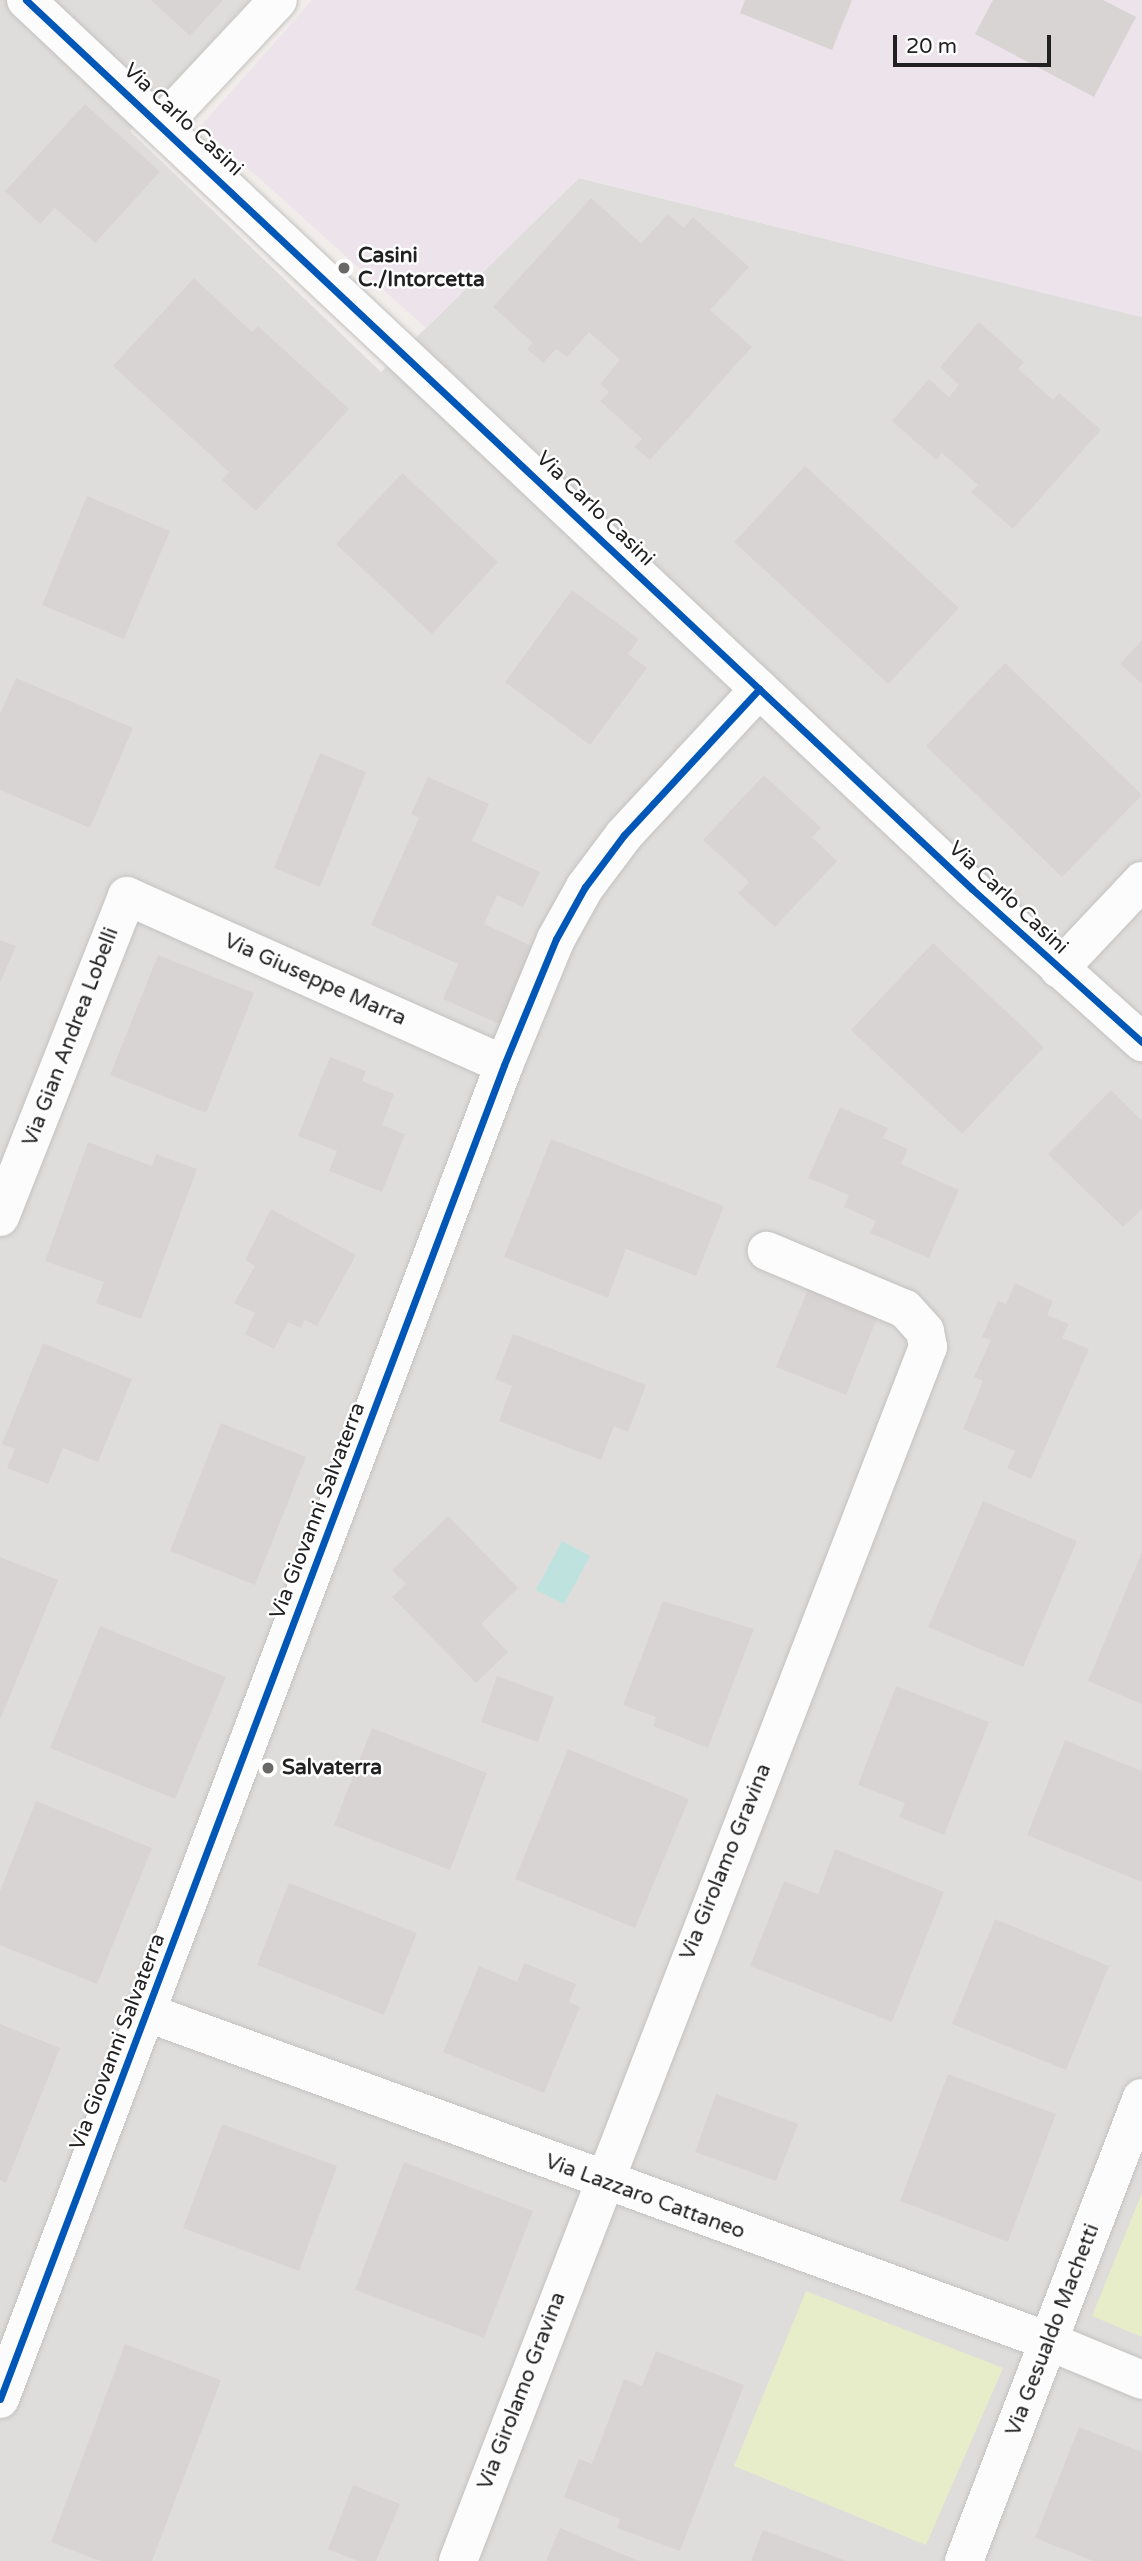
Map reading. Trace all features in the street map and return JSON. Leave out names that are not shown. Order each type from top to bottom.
[{"type":"street","name":"Via Carlo Casini","points":[[26,0],[163,123],[759,688],[1059,969],[1142,1042]]},
{"type":"street","points":[[163,123],[278,0]]},
{"type":"street","name":"Via Giovanni Salvaterra","points":[[0,2399],[504,1065],[556,939],[585,887],[645,811],[759,688]]},
{"type":"street","points":[[1059,969],[1142,881]]},
{"type":"street","name":"Via Giuseppe Marra","points":[[127,895],[504,1065]]},
{"type":"street","name":"Via Gian Andrea Lobelli","points":[[0,1217],[127,895]]},
{"type":"street","name":"Via Girolamo Gravina","points":[[458,2561],[600,2182],[928,1347],[925,1331],[905,1309],[767,1251]]},
{"type":"street","name":"Via Lazzaro Cattaneo","points":[[148,2012],[600,2182],[1048,2341],[1142,2380]]},
{"type":"street","name":"Via Gesualdo Machetti","points":[[964,2561],[1142,2098]]},
{"type":"shaded area","points":[[0,0],[250,0],[130,131],[381,372],[579,178],[1142,317],[1142,2561],[0,2561]]},
{"type":"shaded area","points":[[312,0],[1142,0],[1142,317],[579,178],[426,328],[201,126]]},
{"type":"green space","points":[[1142,2193],[1142,2337],[1092,2316]]},
{"type":"green space","points":[[806,2291],[1003,2368],[926,2545],[734,2466]]},
{"type":"water","points":[[562,1541],[590,1556],[564,1604],[536,1590]]},
{"type":"building","points":[[151,0],[223,0],[190,36]]},
{"type":"building","points":[[745,0],[852,0],[832,50],[740,13]]},
{"type":"building","points":[[993,0],[1103,0],[1136,17],[1094,97],[975,34]]},
{"type":"building","points":[[85,104],[160,172],[95,243],[55,208],[40,224],[5,191]]},
{"type":"building","points":[[591,198],[641,243],[668,214],[684,228],[693,217],[749,267],[710,310],[752,347],[650,460],[634,447],[642,439],[600,401],[609,392],[600,384],[620,360],[589,332],[567,357],[556,349],[543,363],[527,349],[533,343],[493,307]]},
{"type":"building","points":[[194,278],[252,332],[258,326],[349,409],[256,511],[222,480],[229,472],[113,366]]},
{"type":"building","points":[[979,322],[1024,362],[1018,369],[1053,400],[1059,393],[1101,430],[1013,529],[971,492],[978,485],[942,453],[936,460],[892,421],[929,379],[949,397],[959,385],[940,367]]},
{"type":"building","points":[[805,466],[959,608],[888,684],[734,542]]},
{"type":"building","points":[[402,473],[498,562],[432,634],[336,544]]},
{"type":"building","points":[[87,496],[170,531],[124,639],[42,605]]},
{"type":"building","points":[[572,590],[639,639],[628,654],[647,668],[590,745],[505,682]]},
{"type":"building","points":[[1142,640],[1142,684],[1120,664]]},
{"type":"building","points":[[1005,663],[1142,795],[1062,877],[926,746]]},
{"type":"building","points":[[16,678],[133,728],[90,828],[0,790],[0,714]]},
{"type":"building","points":[[320,753],[366,772],[320,887],[274,868]]},
{"type":"building","points":[[764,775],[821,828],[812,837],[837,861],[775,927],[738,893],[749,882],[703,840]]},
{"type":"building","points":[[428,777],[489,804],[472,841],[540,872],[523,907],[497,895],[484,924],[538,949],[504,1026],[443,999],[458,964],[371,925],[419,818],[411,814]]},
{"type":"building","points":[[0,940],[16,946],[0,983]]},
{"type":"building","points":[[933,943],[1044,1047],[962,1134],[851,1030]]},
{"type":"building","points":[[158,955],[254,993],[206,1113],[110,1075]]},
{"type":"building","points":[[330,1057],[366,1071],[362,1081],[394,1094],[382,1125],[405,1134],[382,1192],[329,1171],[337,1151],[298,1136]]},
{"type":"building","points":[[1111,1090],[1142,1121],[1142,1209],[1123,1227],[1048,1154]]},
{"type":"building","points":[[840,1107],[888,1128],[883,1138],[908,1149],[901,1164],[959,1190],[929,1258],[870,1233],[876,1221],[844,1207],[849,1195],[808,1178]]},
{"type":"building","points":[[551,1139],[724,1206],[696,1276],[626,1249],[608,1298],[504,1257]]},
{"type":"building","points":[[88,1142],[152,1166],[156,1154],[197,1169],[141,1319],[96,1303],[104,1282],[45,1261]]},
{"type":"building","points":[[271,1209],[356,1255],[317,1326],[305,1320],[301,1328],[288,1322],[274,1349],[245,1334],[255,1313],[234,1303],[255,1266],[245,1260]]},
{"type":"building","points":[[811,1282],[880,1311],[846,1395],[776,1367]]},
{"type":"building","points":[[1015,1283],[1053,1301],[1047,1315],[1069,1324],[1062,1338],[1089,1349],[1031,1479],[1007,1468],[1015,1451],[963,1429],[983,1381],[974,1377],[991,1340],[982,1337],[998,1301],[1006,1304]]},
{"type":"building","points":[[513,1334],[646,1385],[628,1432],[614,1426],[601,1460],[499,1421],[512,1386],[495,1379]]},
{"type":"building","points":[[43,1343],[132,1379],[98,1462],[63,1448],[48,1484],[7,1468],[15,1449],[2,1444]]},
{"type":"building","points":[[221,1423],[306,1457],[255,1585],[170,1551]]},
{"type":"building","points":[[983,1501],[1077,1541],[1023,1667],[928,1627]]},
{"type":"building","points":[[448,1516],[518,1588],[481,1624],[508,1652],[476,1683],[392,1597],[406,1584],[392,1570]]},
{"type":"building","points":[[1142,1552],[1142,1704],[1088,1681]]},
{"type":"building","points":[[0,1557],[58,1580],[0,1720]]},
{"type":"building","points":[[663,1601],[754,1629],[708,1748],[653,1726],[656,1717],[623,1705]]},
{"type":"building","points":[[100,1626],[226,1677],[175,1799],[50,1748]]},
{"type":"building","points":[[497,1676],[554,1697],[538,1742],[481,1722]]},
{"type":"building","points":[[896,1686],[989,1722],[944,1835],[899,1817],[905,1803],[858,1785]]},
{"type":"building","points":[[372,1728],[487,1773],[450,1870],[334,1825]]},
{"type":"building","points":[[1065,1740],[1142,1771],[1142,1882],[1027,1835]]},
{"type":"building","points":[[568,1749],[689,1799],[635,1928],[515,1879]]},
{"type":"building","points":[[36,1801],[152,1848],[97,1984],[0,1945],[0,1891]]},
{"type":"building","points":[[835,1849],[944,1892],[892,2022],[750,1966],[784,1881],[818,1894]]},
{"type":"building","points":[[289,1883],[417,1933],[384,2015],[257,1965]]},
{"type":"building","points":[[995,1919],[1109,1966],[1066,2070],[952,2024]]},
{"type":"building","points":[[524,1963],[576,1984],[569,2002],[580,2007],[544,2093],[443,2052],[479,1966],[517,1982]]},
{"type":"building","points":[[0,2024],[60,2048],[6,2183],[0,2180]]},
{"type":"building","points":[[948,2074],[1056,2114],[1008,2242],[900,2201]]},
{"type":"building","points":[[716,2094],[798,2124],[776,2181],[695,2152]]},
{"type":"building","points":[[222,2124],[337,2166],[299,2271],[183,2228]]},
{"type":"building","points":[[404,2162],[533,2211],[484,2338],[355,2290]]},
{"type":"building","points":[[125,2344],[221,2380],[152,2561],[100,2561],[51,2542]]},
{"type":"building","points":[[656,2351],[744,2385],[680,2551],[617,2528],[620,2519],[564,2497],[579,2459],[592,2464],[624,2379],[642,2386]]},
{"type":"building","points":[[1079,2427],[1142,2452],[1142,2561],[1093,2561],[1035,2538]]},
{"type":"building","points":[[353,2485],[400,2504],[376,2561],[358,2561],[328,2549]]},
{"type":"building","points":[[560,2528],[639,2561],[546,2561]]},
{"type":"building","points":[[763,2530],[847,2561],[751,2561]]},
{"type":"cycle path","points":[[26,0],[972,889],[1142,1042]]},
{"type":"cycle path","points":[[0,2399],[504,1065],[556,939],[585,887],[624,835],[759,689]]},
{"type":"place","name":"Casini C./Intorcetta","points":[[344,268]]},
{"type":"place","name":"Salvaterra","points":[[268,1768]]}]
